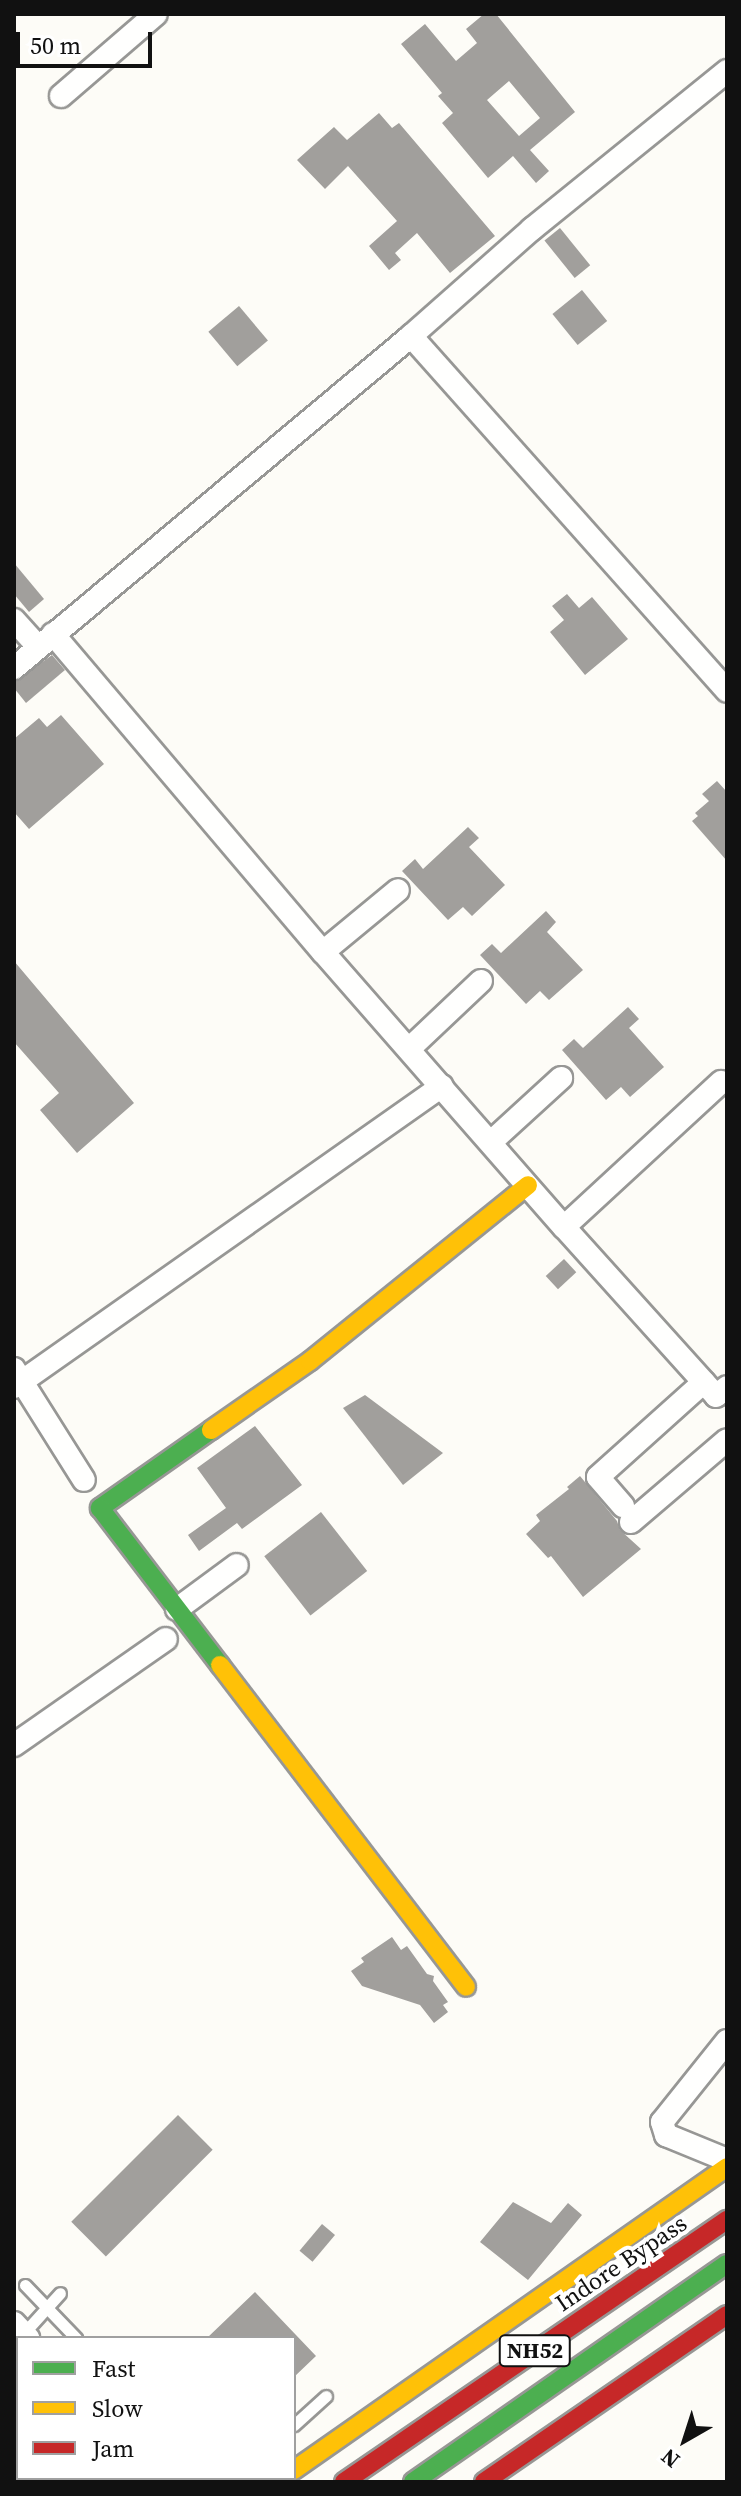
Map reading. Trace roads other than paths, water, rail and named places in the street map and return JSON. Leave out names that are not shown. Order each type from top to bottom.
[{"type":"main road","points":[[466,1987],[100,1508],[310,1361],[528,1185]]},
{"type":"main road","points":[[296,2469],[727,2167]]},
{"type":"main road","name":"Indore Bypass","points":[[344,2482],[727,2220]]},
{"type":"main road","name":"NH52","points":[[413,2482],[727,2264]]},
{"type":"main road","points":[[484,2482],[727,2315]]},
{"type":"street","points":[[61,96],[156,14]]},
{"type":"street","points":[[14,668],[411,336],[532,229],[727,71]]},
{"type":"street","points":[[411,336],[727,691]]},
{"type":"street","points":[[14,620],[46,641],[564,1227],[719,1393],[600,1475],[599,1480],[627,1514],[727,1440]]},
{"type":"street","points":[[323,952],[398,890]]},
{"type":"street","points":[[409,1049],[481,981]]},
{"type":"street","points":[[491,1142],[561,1078]]},
{"type":"street","points":[[564,1227],[721,1082]]},
{"type":"street","points":[[84,1480],[17,1379],[442,1086]]},
{"type":"street","points":[[177,1609],[237,1565]]},
{"type":"street","points":[[14,1745],[166,1639]]},
{"type":"street","points":[[727,2041],[662,2122],[666,2135],[727,2160]]},
{"type":"lane","points":[[25,2285],[74,2336]]},
{"type":"lane","points":[[22,2331],[60,2293]]},
{"type":"lane","points":[[296,2423],[326,2396]]}]
